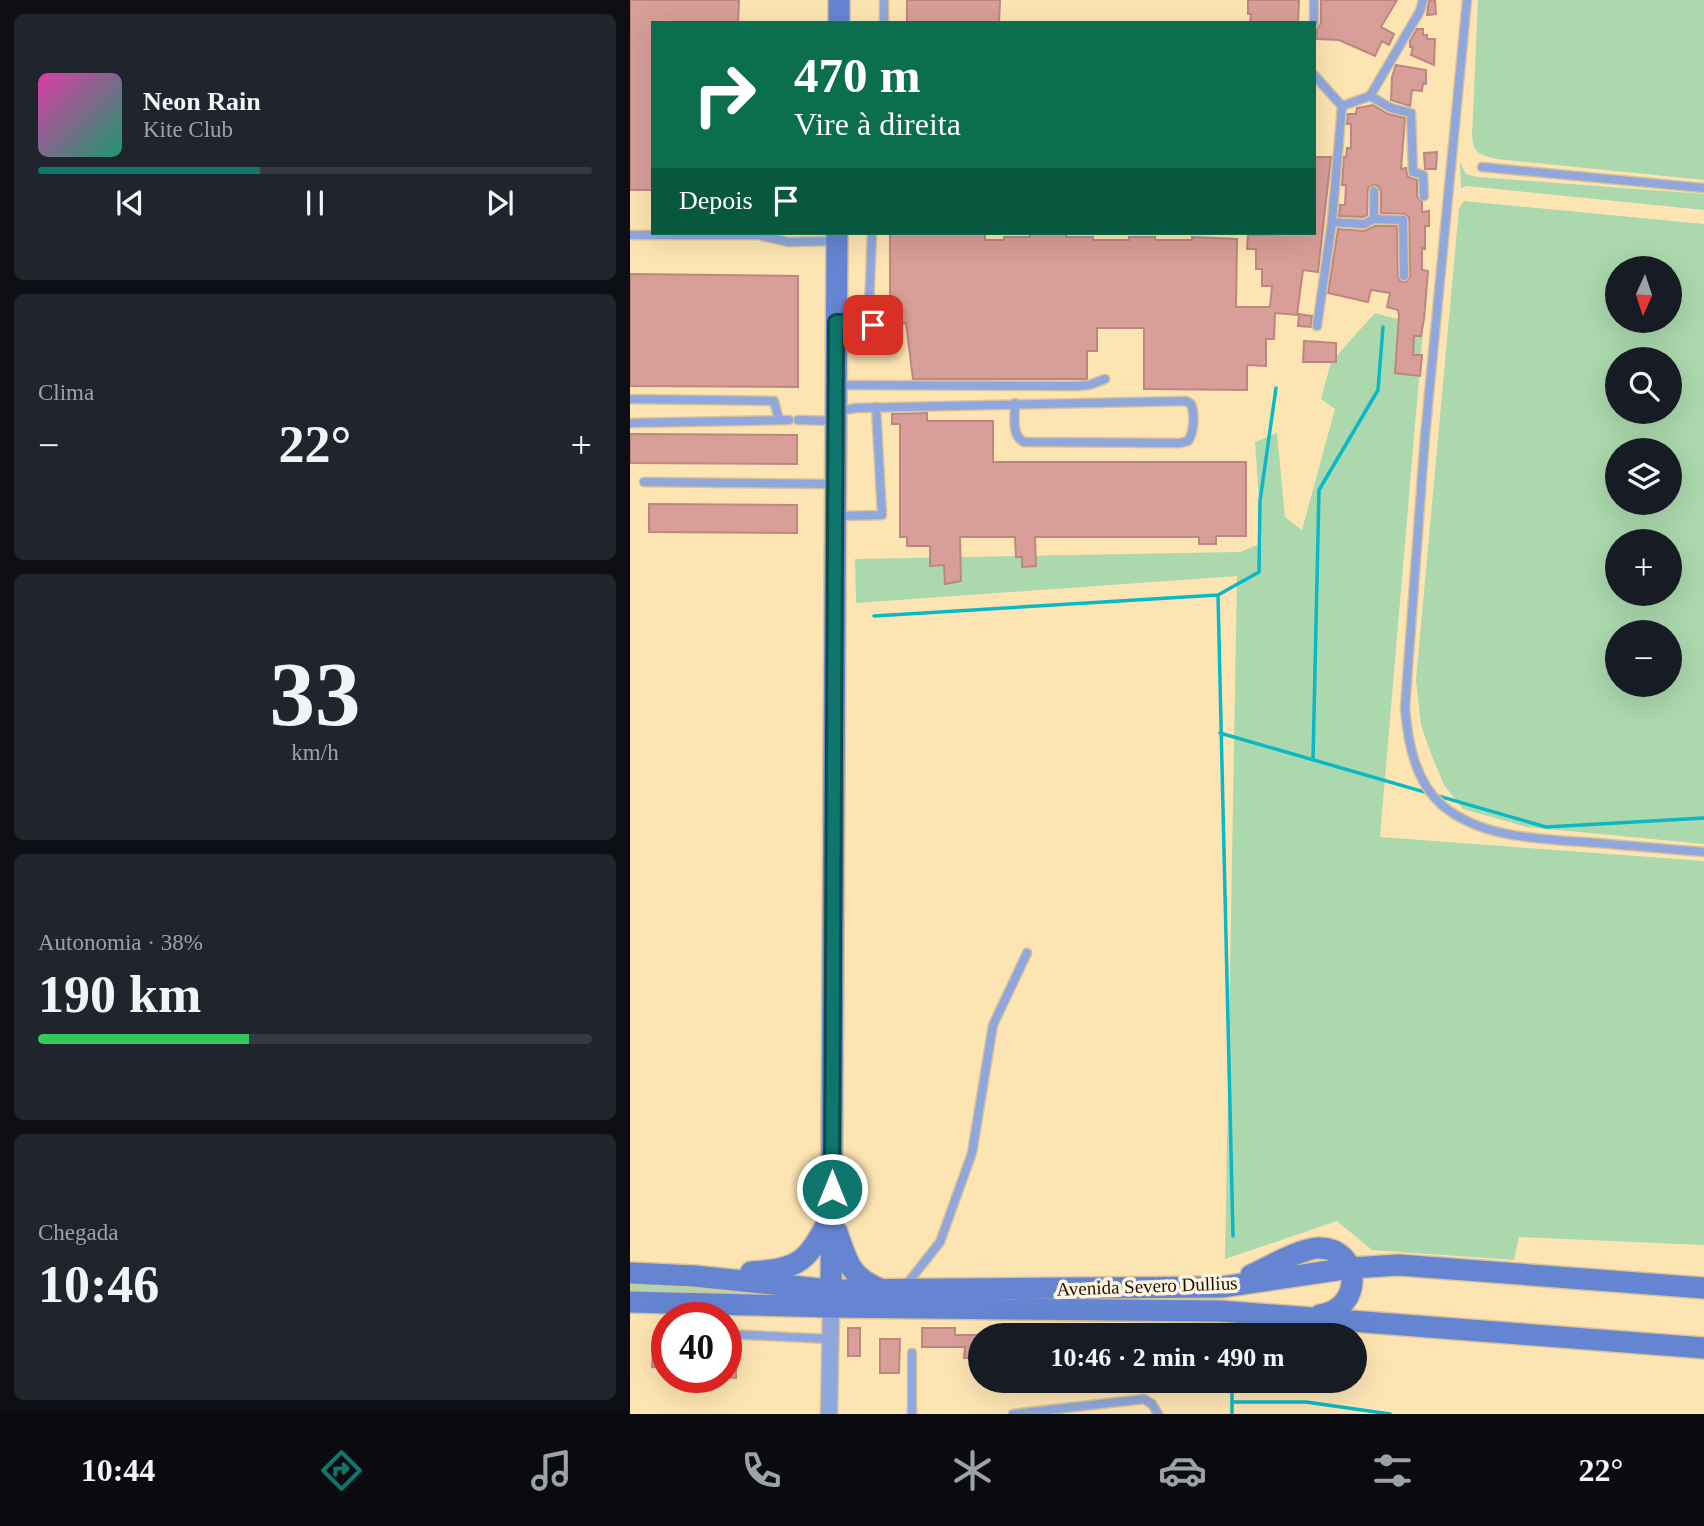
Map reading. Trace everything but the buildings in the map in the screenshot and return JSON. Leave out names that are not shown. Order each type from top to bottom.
[{"type":"main road","points":[[839,0],[839,21]]},
{"type":"main road","points":[[831,1299],[837,237]]},
{"type":"main road","points":[[694,1276],[789,1267],[809,1253],[831,1216]]},
{"type":"main road","points":[[831,1216],[854,1274],[865,1283],[892,1290]]},
{"type":"main road","name":"Avenida Severo Dullius","points":[[630,1273],[694,1276],[831,1299],[892,1290],[1222,1287],[1350,1268],[1399,1265],[1704,1288]]},
{"type":"main road","points":[[1293,1315],[1321,1315],[1341,1306],[1352,1287],[1350,1268]]},
{"type":"main road","name":"Avenida Severo Dullius","points":[[630,1302],[831,1299],[1220,1311],[1704,1348]]},
{"type":"street","points":[[829,1414],[831,1299]]},
{"type":"lane","points":[[884,0],[884,21]]},
{"type":"lane","points":[[1314,0],[1314,21]]},
{"type":"lane","points":[[1342,106],[1370,96],[1423,0]]},
{"type":"lane","points":[[1467,0],[1423,449],[1405,709],[1413,756],[1422,779],[1443,805],[1466,820],[1499,832],[1704,852]]},
{"type":"lane","points":[[1316,77],[1342,106],[1332,222],[1317,326]]},
{"type":"lane","points":[[1370,96],[1391,108],[1410,113],[1413,172],[1423,175],[1424,196]]},
{"type":"lane","points":[[1482,167],[1704,188]]},
{"type":"lane","points":[[1374,191],[1374,219]]},
{"type":"lane","points":[[1332,222],[1364,224],[1374,219],[1403,220],[1404,276]]},
{"type":"lane","points":[[630,235],[760,235],[788,242],[837,237]]},
{"type":"lane","points":[[869,307],[872,235]]},
{"type":"lane","points":[[836,322],[890,328]]},
{"type":"lane","points":[[836,385],[1076,386],[1105,379]]},
{"type":"lane","points":[[630,399],[774,401],[779,420]]},
{"type":"lane","points":[[630,423],[794,420],[836,416],[876,407],[1015,403],[1185,401],[1191,404],[1193,409],[1191,437],[1180,443],[1024,442],[1019,440],[1016,434],[1015,403]]},
{"type":"lane","points":[[835,516],[882,515],[876,407]]},
{"type":"lane","points":[[645,482],[835,484]]},
{"type":"lane","points":[[892,1290],[940,1242],[972,1153],[993,1025],[1027,953]]},
{"type":"lane","points":[[742,1335],[830,1339]]},
{"type":"lane","points":[[912,1353],[912,1414]]},
{"type":"lane","points":[[1013,1414],[1144,1399],[1152,1404],[1157,1414]]},
{"type":"green space","points":[[1478,0],[1704,0],[1704,180],[1496,159],[1478,152],[1472,135]]},
{"type":"green space","points":[[1460,162],[1466,174],[1477,177],[1704,194],[1704,210],[1467,186],[1461,188]]},
{"type":"green space","points":[[1464,201],[1704,224],[1704,844],[1527,827],[1463,809],[1444,785],[1430,751],[1421,725],[1416,680],[1459,208]]},
{"type":"green space","points":[[1375,313],[1393,318],[1424,319],[1380,837],[1704,861],[1704,1245],[1519,1237],[1514,1260],[1372,1250],[1337,1221],[1225,1259],[1237,576],[856,603],[855,559],[1240,552],[1262,543],[1255,442],[1277,433],[1285,517],[1302,530],[1335,409],[1321,399],[1331,362]]},
{"type":"green space","points":[[630,1282],[745,1293],[630,1293]]},
{"type":"waterway","points":[[1313,760],[1319,490],[1378,390],[1383,327]]},
{"type":"waterway","points":[[1218,595],[1259,572],[1260,501],[1276,388]]},
{"type":"waterway","points":[[874,616],[1218,595],[1233,1236]]},
{"type":"waterway","points":[[1220,733],[1546,827],[1704,818]]},
{"type":"waterway","points":[[1232,1393],[1232,1414]]},
{"type":"waterway","points":[[1232,1402],[1306,1402],[1390,1414]]},
{"type":"route","points":[[832,1189],[836,322],[873,325]]}]
